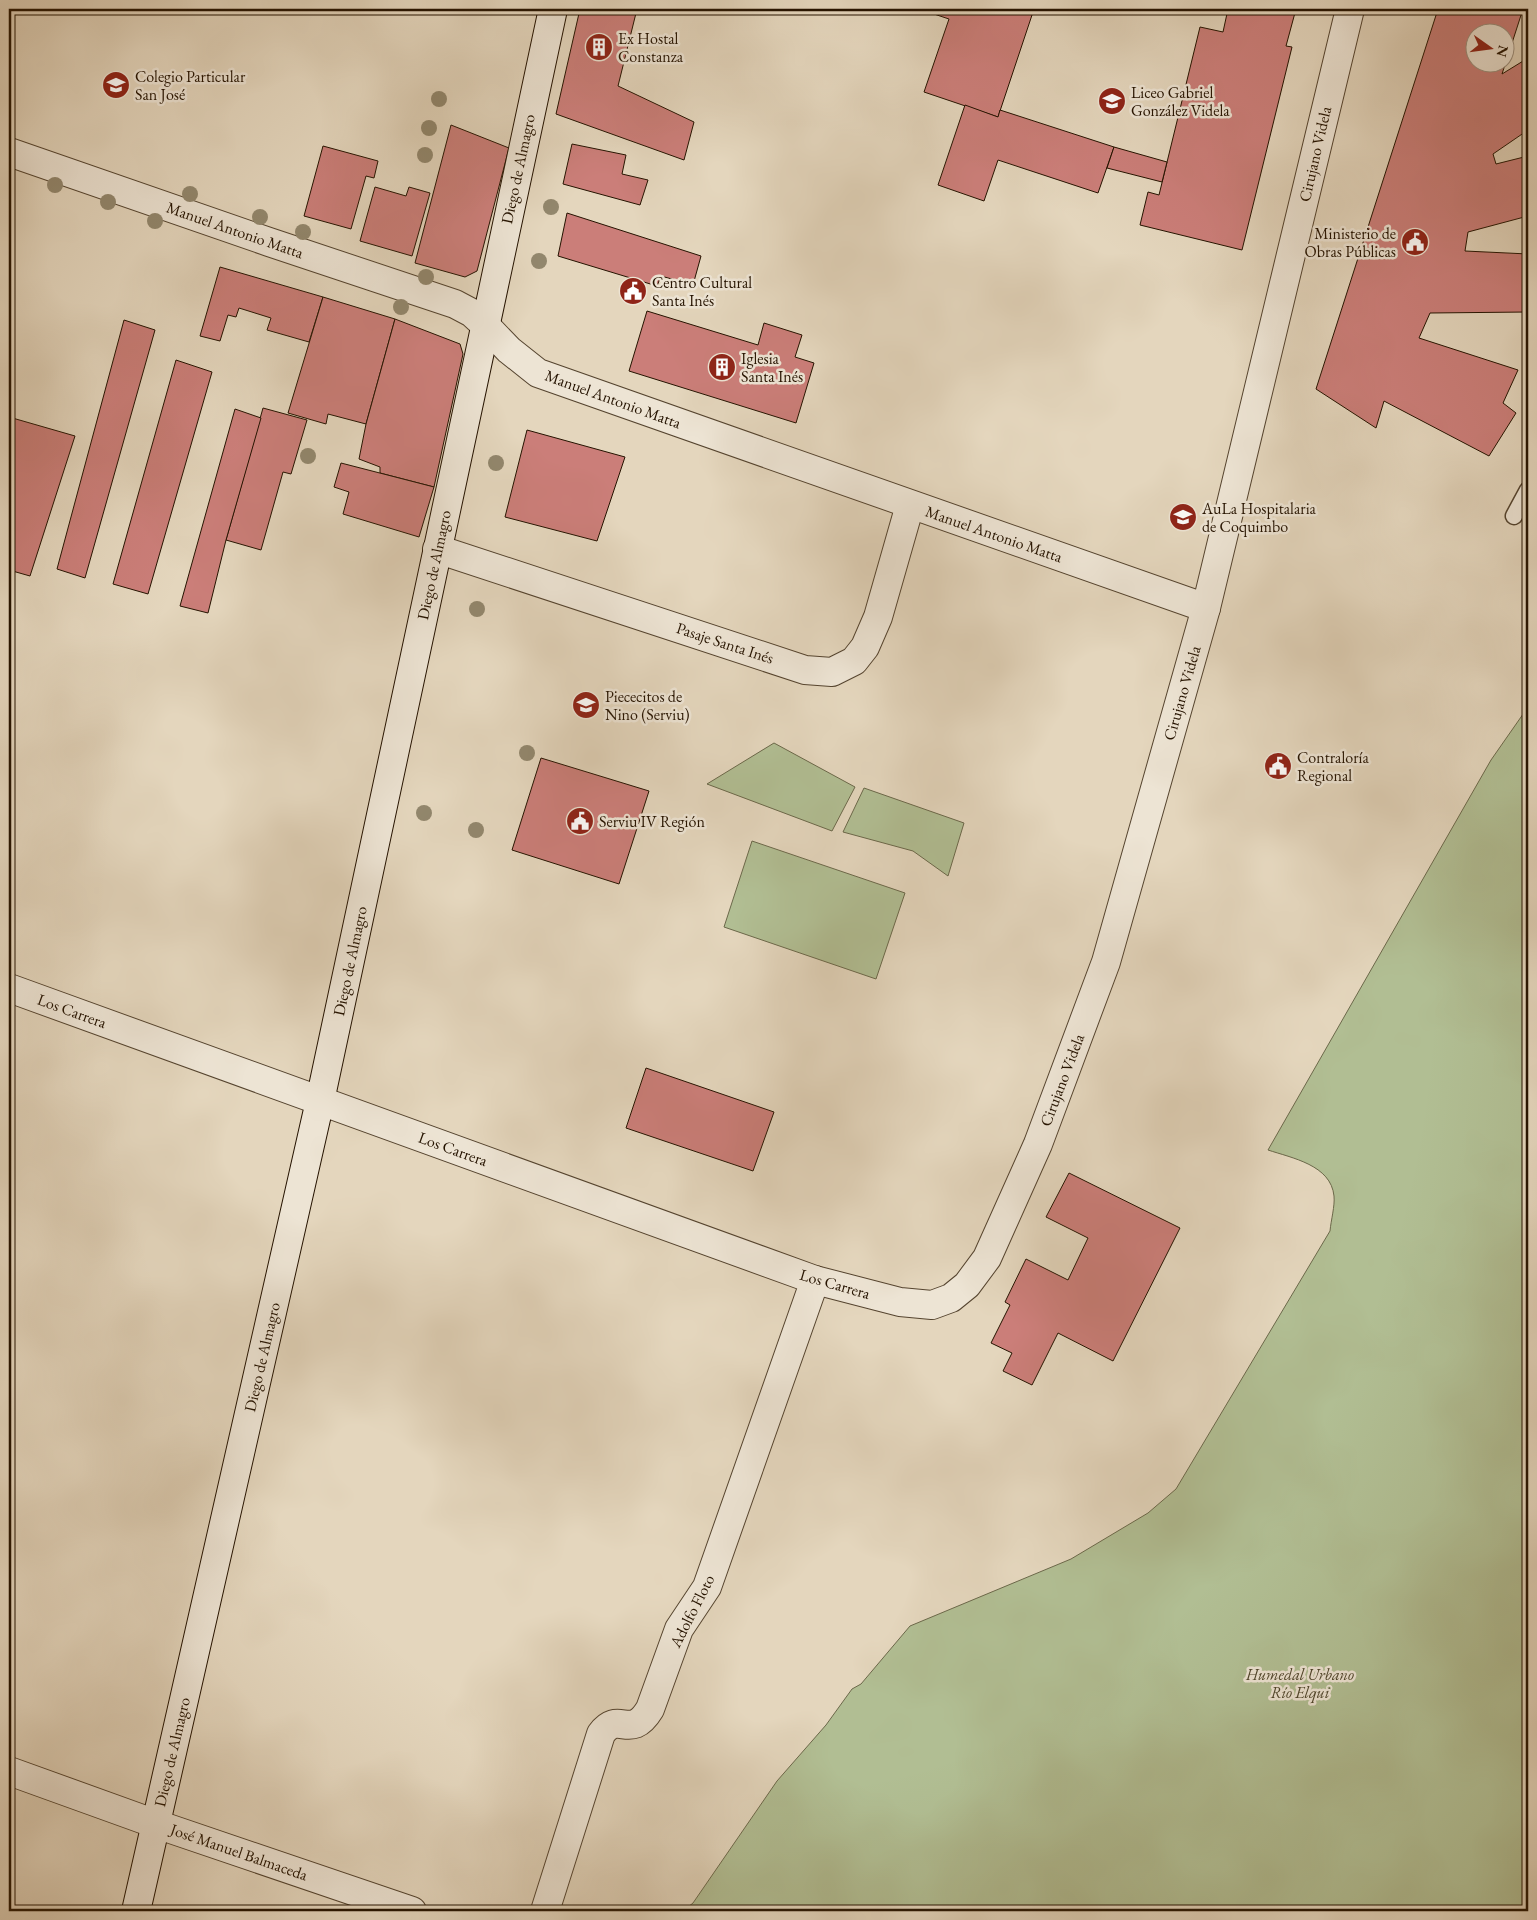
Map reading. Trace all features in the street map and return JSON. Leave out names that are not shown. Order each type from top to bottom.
[{"type":"street","name":"Diego de Almagro","points":[[136,1911],[320,1101],[552,9]]},
{"type":"street","name":"Cirujano Videla","points":[[900,1302],[932,1305],[950,1298],[967,1285],[987,1258],[1038,1144],[1106,962],[1206,608],[1350,9]]},
{"type":"street","name":"Manuel Antonio Matta","points":[[9,152],[454,304],[472,313],[508,350],[538,373],[1206,608]]},
{"type":"street","name":"Pasaje Santa Inés","points":[[437,549],[805,670],[832,672],[854,661],[865,647],[878,617],[910,505]]},
{"type":"street","name":"Los Carrera","points":[[9,988],[816,1280],[900,1302]]},
{"type":"street","name":"Adolfo Floto","points":[[545,1911],[601,1734],[607,1726],[616,1723],[632,1725],[638,1724],[643,1720],[650,1709],[680,1629],[707,1587],[816,1280]]},
{"type":"street","name":"José Manuel Balmaceda","points":[[9,1771],[156,1824],[412,1911]]},
{"type":"lane","points":[[1514,516],[1528,490]]},
{"type":"green space","name":"Humedal Urbano Río Elqui","points":[[1528,707],[1528,1911],[683,1911],[693,1903],[777,1781],[826,1725],[852,1689],[861,1684],[910,1626],[1071,1559],[1148,1513],[1176,1489],[1330,1231],[1334,1196],[1331,1185],[1326,1177],[1309,1164],[1268,1150],[1491,760]]},
{"type":"green space","points":[[774,743],[855,787],[832,831],[707,784]]},
{"type":"green space","points":[[864,788],[964,823],[948,876],[913,851],[843,832]]},
{"type":"green space","points":[[752,841],[905,893],[876,979],[724,927]]},
{"type":"building","name":"Ex Hostal Constanza","points":[[580,9],[637,9],[618,86],[694,122],[684,160],[556,114]]},
{"type":"building","points":[[919,9],[1034,9],[998,117],[924,92],[949,19]]},
{"type":"building","points":[[1228,9],[1296,9],[1286,46],[1292,47],[1242,250],[1140,225],[1148,192],[1159,195],[1200,27],[1223,32]]},
{"type":"building","name":"Ministerio de Obras Públicas","points":[[1438,9],[1523,9],[1514,37],[1514,22],[1464,22],[1464,72],[1503,72],[1502,74],[1514,72],[1514,67],[1528,58],[1528,130],[1493,154],[1496,164],[1528,156],[1528,216],[1468,232],[1465,251],[1528,254],[1528,312],[1430,313],[1419,338],[1518,370],[1503,403],[1516,413],[1489,456],[1384,401],[1376,428],[1316,389]]},
{"type":"building","points":[[965,105],[998,117],[1000,110],[1114,147],[1098,193],[998,160],[984,201],[938,185]]},
{"type":"building","points":[[451,125],[509,148],[477,271],[465,277],[415,263]]},
{"type":"building","points":[[572,144],[626,155],[622,174],[648,180],[640,205],[563,184]]},
{"type":"building","points":[[323,146],[378,161],[374,178],[366,176],[351,229],[304,216]]},
{"type":"building","points":[[1114,147],[1167,162],[1162,182],[1107,168]]},
{"type":"building","points":[[375,187],[406,196],[409,187],[430,193],[412,256],[360,241]]},
{"type":"building","points":[[567,213],[701,256],[693,285],[661,276],[657,286],[558,256]]},
{"type":"building","points":[[220,267],[323,297],[309,342],[267,330],[271,318],[239,308],[236,317],[228,315],[220,341],[200,336]]},
{"type":"building","points":[[323,297],[395,319],[366,424],[328,414],[326,424],[288,413]]},
{"type":"building","name":"Iglesia Santa Inés","points":[[647,311],[758,345],[764,323],[802,335],[795,357],[814,363],[796,423],[629,371]]},
{"type":"building","points":[[395,319],[460,344],[463,354],[434,487],[380,473],[380,467],[359,459],[366,424]]},
{"type":"building","points":[[124,320],[155,330],[85,578],[57,569]]},
{"type":"building","points":[[176,360],[212,372],[148,594],[113,584]]},
{"type":"building","points":[[263,408],[307,420],[291,474],[283,472],[261,550],[226,540]]},
{"type":"building","points":[[235,409],[261,418],[226,540],[208,613],[180,606]]},
{"type":"building","points":[[9,417],[75,436],[30,576],[9,570]]},
{"type":"building","points":[[527,430],[625,457],[597,541],[505,517]]},
{"type":"building","points":[[341,463],[434,487],[419,537],[343,514],[349,492],[334,487]]},
{"type":"building","name":"Serviu IV Región","points":[[541,758],[649,791],[619,884],[512,850]]},
{"type":"building","points":[[646,1068],[774,1112],[753,1171],[626,1128]]},
{"type":"building","points":[[1069,1173],[1180,1228],[1113,1361],[1058,1333],[1032,1385],[1003,1371],[1012,1353],[991,1343],[1010,1305],[1005,1302],[1026,1259],[1068,1280],[1088,1238],[1046,1217]]},
{"type":"place","name":"Ex Hostal Constanza","points":[[599,47]]},
{"type":"place","name":"Colegio Particular San José","points":[[116,85]]},
{"type":"place","name":"Liceo Gabriel González Videla","points":[[1112,101]]},
{"type":"place","name":"Ministerio de Obras Públicas","points":[[1415,242]]},
{"type":"place","name":"Centro Cultural Santa Inés","points":[[633,291]]},
{"type":"place","name":"Iglesia Santa Inés","points":[[722,367]]},
{"type":"place","name":"AuLa Hospitalaria de Coquimbo","points":[[1183,517]]},
{"type":"place","name":"Piececitos de Nino (Serviu)","points":[[586,705]]},
{"type":"place","name":"Contraloría Regional","points":[[1278,766]]},
{"type":"place","name":"Serviu IV Región","points":[[580,821]]}]
